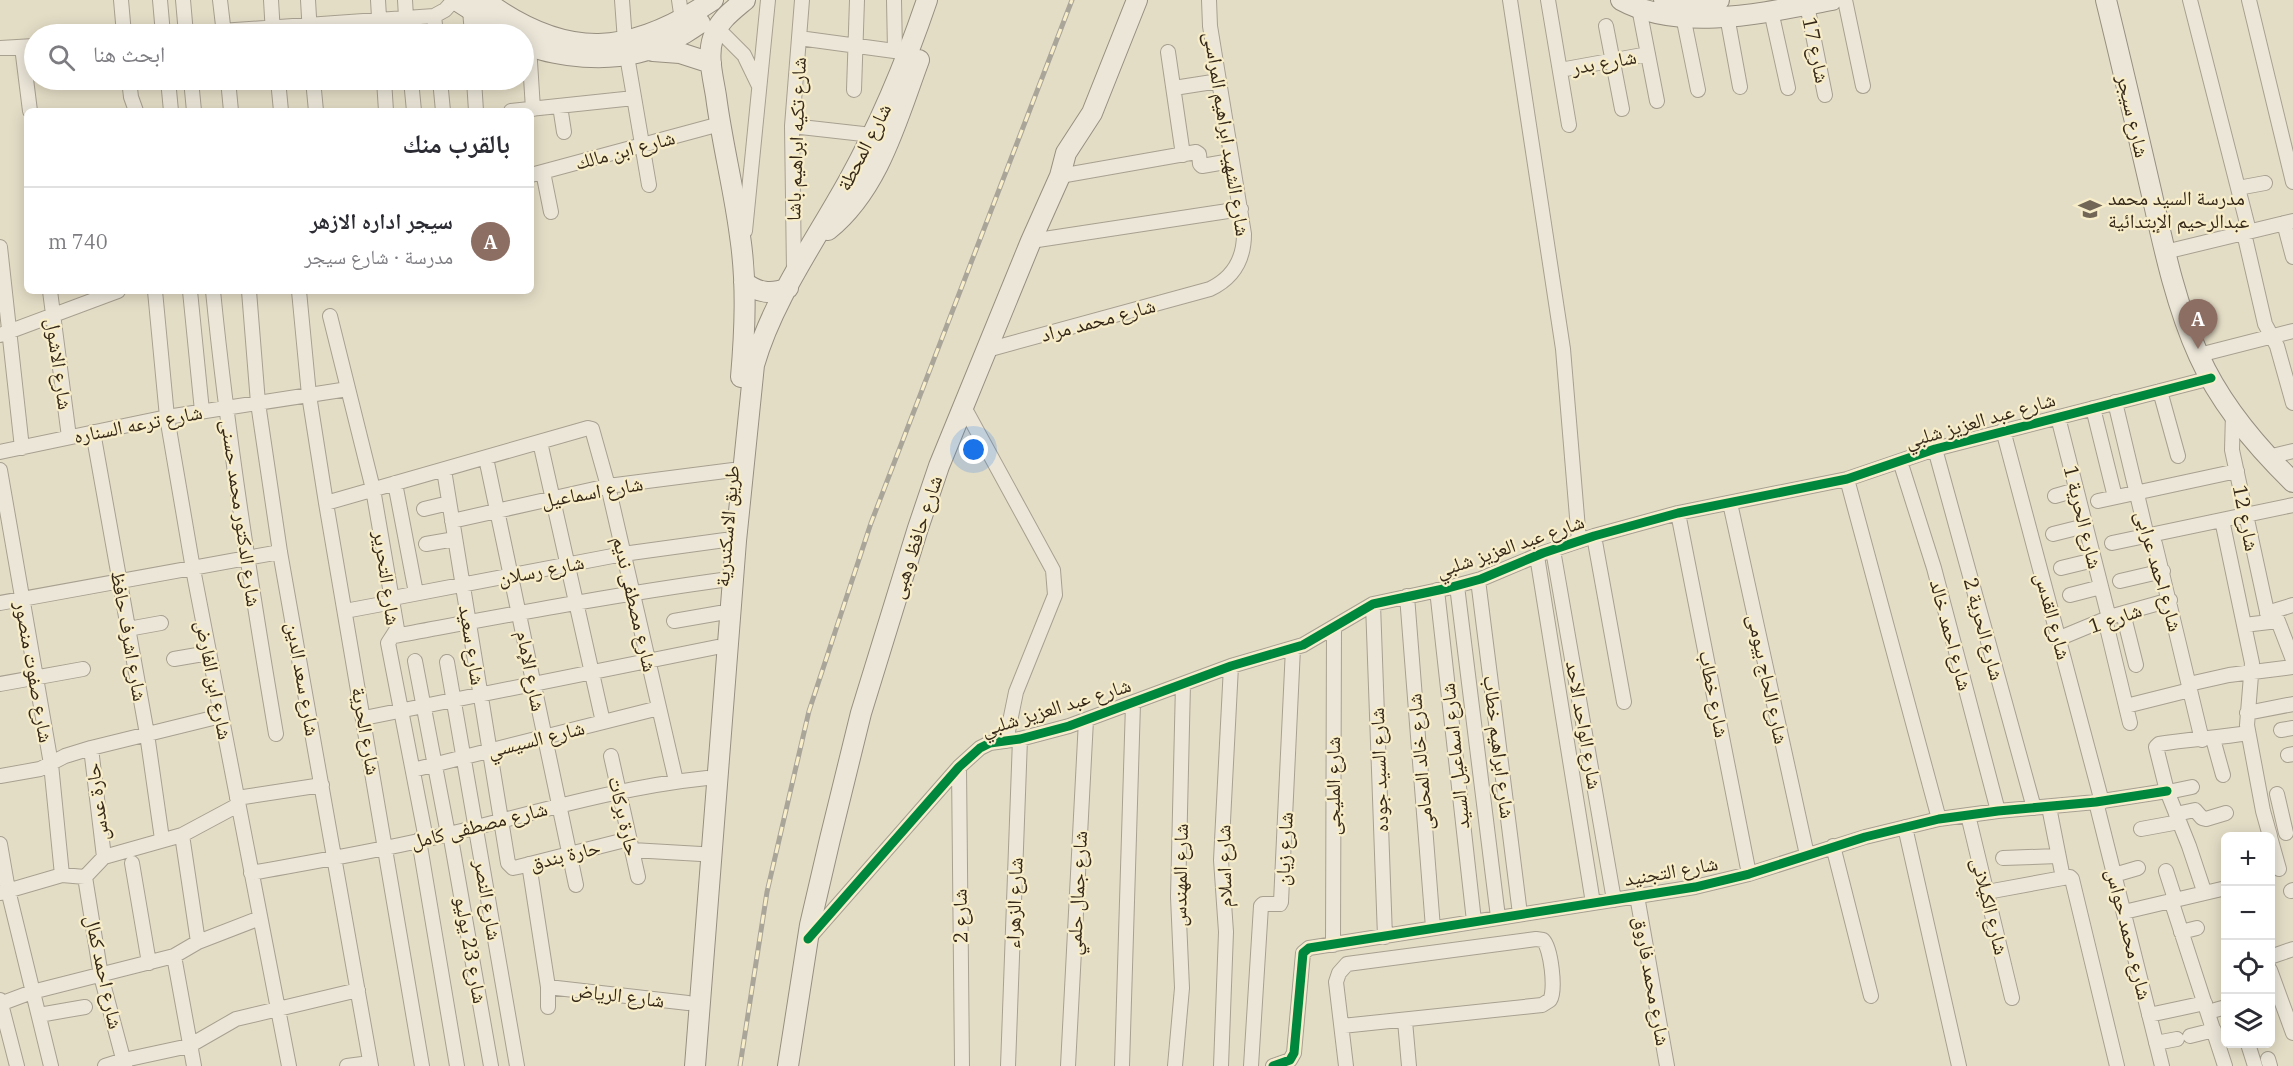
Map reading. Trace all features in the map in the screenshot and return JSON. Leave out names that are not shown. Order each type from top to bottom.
[{"type":"main road","points":[[534,46],[576,56],[626,49],[682,20],[713,0]]},
{"type":"main road","points":[[647,51],[687,33],[730,0]]},
{"type":"main road","points":[[717,28],[721,21],[745,0]]},
{"type":"main road","name":"شارع المحطة","points":[[791,283],[872,135],[902,52],[920,21],[927,0]]},
{"type":"main road","points":[[815,238],[830,228],[850,208],[873,172],[898,116],[940,0]]},
{"type":"main road","points":[[1066,153],[1076,118],[1123,0]]},
{"type":"main road","name":"شارع حافظ وهبى","points":[[788,1066],[808,939],[864,703],[939,466],[1060,176],[1066,153],[1092,113],[1137,0]]},
{"type":"main road","points":[[1630,4],[1650,12],[1675,4],[1771,11],[1832,0]]},
{"type":"main road","name":"شارع سيجر","points":[[2106,0],[2165,252],[2181,308],[2199,355],[2233,413],[2268,457],[2293,482]]},
{"type":"main road","points":[[477,4],[519,24]]},
{"type":"main road","points":[[477,4],[498,24]]},
{"type":"main road","name":"طريق الاسكندرية","points":[[682,1066],[744,338],[742,257],[711,63],[713,37],[717,28]]},
{"type":"main road","points":[[534,31],[568,41],[680,53],[711,63]]},
{"type":"main road","points":[[744,282],[765,293],[780,291],[791,283]]},
{"type":"main road","name":"طريق الاسكندرية","points":[[695,1066],[750,384],[766,328],[791,283]]},
{"type":"street","points":[[121,0],[123,24]]},
{"type":"street","points":[[160,0],[163,24]]},
{"type":"street","points":[[183,0],[185,24]]},
{"type":"street","points":[[220,0],[223,24]]},
{"type":"street","points":[[271,0],[272,24]]},
{"type":"street","points":[[308,0],[310,24]]},
{"type":"street","points":[[378,0],[379,24]]},
{"type":"street","points":[[405,0],[406,24]]},
{"type":"street","points":[[622,0],[626,49],[649,185]]},
{"type":"street","points":[[679,0],[682,20]]},
{"type":"street","points":[[742,257],[768,0]]},
{"type":"street","name":"شارع تكيه ابراهيم باشا","points":[[791,283],[792,126],[802,0]]},
{"type":"street","points":[[855,90],[857,0]]},
{"type":"street","points":[[799,38],[902,52],[894,0]]},
{"type":"street","points":[[915,0],[915,13],[920,21]]},
{"type":"street","name":"شارع الشهيد ابراهيم المراسى","points":[[1209,0],[1210,26],[1244,234],[1241,257],[1229,277],[1210,289]]},
{"type":"street","points":[[1510,0],[1563,349],[1579,541]]},
{"type":"street","points":[[1548,0],[1569,124]]},
{"type":"street","points":[[1845,0],[1863,86]]},
{"type":"street","points":[[2190,0],[2238,188],[2265,324],[2279,351],[2293,403]]},
{"type":"street","points":[[2249,0],[2293,182]]},
{"type":"street","points":[[391,24],[406,19],[434,16],[445,10],[477,4],[474,24]]},
{"type":"street","points":[[1630,4],[1647,54],[1657,101]]},
{"type":"street","points":[[1675,4],[1698,90]]},
{"type":"street","name":"شارع 17","points":[[1807,5],[1825,95]]},
{"type":"street","points":[[1723,8],[1740,87]]},
{"type":"street","points":[[1771,11],[1788,88]]},
{"type":"street","points":[[434,16],[435,24]]},
{"type":"street","points":[[1606,26],[1622,109]]},
{"type":"street","points":[[717,28],[744,55],[760,89]]},
{"type":"street","points":[[0,48],[24,46]]},
{"type":"street","points":[[1168,52],[1183,154]]},
{"type":"street","name":"شارع بدر","points":[[1560,70],[1647,54]]},
{"type":"street","points":[[1174,88],[1219,81]]},
{"type":"street","points":[[29,90],[30,108]]},
{"type":"street","points":[[130,90],[135,108]]},
{"type":"street","points":[[137,108],[140,98],[139,90]]},
{"type":"street","points":[[169,90],[171,108]]},
{"type":"street","points":[[192,90],[194,108]]},
{"type":"street","points":[[229,90],[231,108]]},
{"type":"street","points":[[279,90],[281,108]]},
{"type":"street","points":[[314,90],[316,108]]},
{"type":"street","points":[[385,90],[386,108]]},
{"type":"street","points":[[412,90],[414,108]]},
{"type":"street","points":[[441,90],[443,108]]},
{"type":"street","points":[[475,90],[476,108]]},
{"type":"street","points":[[531,90],[533,108]]},
{"type":"street","points":[[534,109],[634,98]]},
{"type":"street","points":[[560,106],[564,132]]},
{"type":"street","name":"شارع ابن مالك","points":[[537,174],[720,124]]},
{"type":"street","points":[[792,126],[872,135]]},
{"type":"street","points":[[1060,176],[1183,154],[1198,153],[1202,166],[1231,161]]},
{"type":"street","points":[[537,174],[551,212]]},
{"type":"street","points":[[2238,188],[2265,183]]},
{"type":"street","points":[[1031,241],[1241,209]]},
{"type":"street","points":[[2165,252],[2288,222],[2293,257]]},
{"type":"street","points":[[0,247],[5,334],[22,448]]},
{"type":"street","name":"شارع محمد مراد","points":[[987,350],[1210,289]]},
{"type":"street","name":"شارع الاشول","points":[[50,294],[69,437]]},
{"type":"street","points":[[5,334],[110,294]]},
{"type":"street","name":"شارع ابن الفارض","points":[[155,294],[167,417],[193,569],[289,1066]]},
{"type":"street","points":[[190,294],[202,411]]},
{"type":"street","name":"شارع الدكتور محمد حسنى","points":[[213,294],[225,408],[246,559],[276,734]]},
{"type":"street","name":"شارع سعد الدين","points":[[249,294],[258,403],[280,552],[371,1065]]},
{"type":"street","name":"شارع الحرية","points":[[299,294],[309,395],[326,503],[422,1066]]},
{"type":"street","name":"شارع التحرير","points":[[330,316],[373,489],[393,600],[397,629],[388,643],[413,770],[457,1066]]},
{"type":"street","points":[[2199,355],[2293,331]]},
{"type":"street","name":"شارع عبد العزيز شلبي","points":[[808,939],[959,767],[980,748],[990,743],[1013,740],[1086,720],[1133,704],[1231,666],[1311,641],[1356,612],[1373,604],[1478,580],[1594,536],[1678,513],[1847,479],[1935,449],[2003,430],[2211,378]]},
{"type":"street","name":"شارع ترعه السناره","points":[[0,452],[167,417],[348,389]]},
{"type":"street","points":[[2160,391],[2178,456]]},
{"type":"street","name":"شارع احمد عرابى","points":[[2115,402],[2148,535],[2155,544],[2163,571],[2190,687],[2207,740],[2223,776]]},
{"type":"street","name":"شارع الزهراء","points":[[964,406],[1053,570],[1055,595],[1016,692],[1013,740],[1008,1066]]},
{"type":"street","points":[[2093,408],[2115,497]]},
{"type":"street","name":"شارع 12","points":[[2233,413],[2232,450],[2268,617]]},
{"type":"street","name":"شارع الحرية 1","points":[[2058,417],[2101,587],[2130,723]]},
{"type":"street","name":"شارع مصطفى نديم","points":[[540,442],[591,428],[594,431],[676,781]]},
{"type":"street","name":"شارع القدس","points":[[2003,430],[2060,638],[2099,802]]},
{"type":"street","name":"شارع اشرف حافظ","points":[[93,432],[147,734],[162,839]]},
{"type":"street","points":[[326,503],[540,442],[603,722]]},
{"type":"street","name":"شارع الحرية 2","points":[[1935,449],[2034,808]]},
{"type":"street","points":[[2268,457],[2293,451]]},
{"type":"street","name":"شارع الإمام","points":[[486,458],[576,885]]},
{"type":"street","name":"شارع احمد خالد","points":[[1900,461],[1934,568],[1998,811]]},
{"type":"street","name":"شارع صفوت منصور","points":[[0,470],[51,764],[62,875]]},
{"type":"street","name":"شارع سعيد","points":[[444,470],[501,821]]},
{"type":"street","name":"شارع اسماعيل","points":[[452,521],[608,486],[732,470]]},
{"type":"street","points":[[2098,501],[2237,471]]},
{"type":"street","points":[[1847,479],[1939,819]]},
{"type":"street","points":[[395,483],[416,593]]},
{"type":"street","points":[[2055,496],[2076,490]]},
{"type":"street","points":[[424,509],[450,503]]},
{"type":"street","name":"شارع الحاج بيومى","points":[[1730,503],[1807,855]]},
{"type":"street","points":[[2112,543],[2293,505]]},
{"type":"street","name":"شارع خطاب","points":[[1678,513],[1749,874]]},
{"type":"street","points":[[2223,520],[2252,672],[2247,713],[2248,734],[2268,832]]},
{"type":"street","points":[[2053,534],[2085,526]]},
{"type":"street","points":[[1594,536],[1624,702]]},
{"type":"street","points":[[426,544],[455,539]]},
{"type":"street","name":"شارع رسلان","points":[[345,611],[416,593],[567,564],[725,540]]},
{"type":"street","name":"شارع الواحد الاحد","points":[[1553,550],[1614,900]]},
{"type":"street","points":[[0,603],[280,552]]},
{"type":"street","points":[[1537,556],[1593,903]]},
{"type":"street","points":[[2061,568],[2094,560]]},
{"type":"street","points":[[2120,581],[2163,571]]},
{"type":"street","points":[[2235,579],[2258,574]]},
{"type":"street","points":[[394,636],[576,602],[722,580]]},
{"type":"street","name":"شارع ابراهيم خطاب","points":[[1478,580],[1520,914]]},
{"type":"street","points":[[1457,586],[1497,918]]},
{"type":"street","points":[[2070,595],[2101,587]]},
{"type":"street","name":"شارع اسماعيل السيد","points":[[1437,590],[1474,921]]},
{"type":"street","name":"شارع خالد المحامى","points":[[1407,597],[1433,928]]},
{"type":"street","name":"شارع 1","points":[[2060,638],[2123,613],[2170,600]]},
{"type":"street","name":"شارع السيد جوده","points":[[1373,604],[1385,937]]},
{"type":"street","points":[[2244,625],[2268,617],[2293,604]]},
{"type":"street","points":[[674,621],[720,613]]},
{"type":"street","points":[[2123,613],[2136,665]]},
{"type":"street","points":[[2268,617],[2279,623],[2293,660]]},
{"type":"street","points":[[128,629],[162,623]]},
{"type":"street","name":"شارع المليجى","points":[[1333,945],[1334,627]]},
{"type":"street","points":[[364,718],[647,659],[717,647]]},
{"type":"street","name":"شارع زيان","points":[[1251,1066],[1261,906],[1281,902],[1293,648]]},
{"type":"street","points":[[174,659],[209,654]]},
{"type":"street","name":"شارع 23 يوليو","points":[[415,661],[491,1066]]},
{"type":"street","name":"شارع النصر","points":[[447,662],[518,1066]]},
{"type":"street","name":"شارع اسلام","points":[[1221,1066],[1226,932],[1221,860],[1231,666]]},
{"type":"street","points":[[2126,706],[2252,672],[2293,667]]},
{"type":"street","points":[[0,684],[83,669]]},
{"type":"street","name":"شارع المهندس","points":[[1176,1066],[1182,988],[1178,897],[1183,684]]},
{"type":"street","points":[[1122,1066],[1133,704]]},
{"type":"street","points":[[2247,713],[2293,704]]},
{"type":"street","name":"شارع السيسي","points":[[413,770],[659,708]]},
{"type":"street","points":[[0,776],[40,769],[65,756],[91,748],[221,716]]},
{"type":"street","name":"شارع جمال حلمي","points":[[1068,1066],[1086,720]]},
{"type":"street","points":[[2204,891],[2177,818],[2156,750],[2159,744],[2187,739],[2207,740],[2248,734]]},
{"type":"street","name":"حارة عدس","points":[[91,748],[104,857]]},
{"type":"street","name":"حارة بركات","points":[[611,756],[638,877]]},
{"type":"street","name":"شارع 2","points":[[959,767],[962,1065]]},
{"type":"street","name":"شارع مصطفى كامل","points":[[251,873],[423,840],[619,792],[676,781],[707,778]]},
{"type":"street","points":[[4,892],[62,875],[85,877],[104,857],[182,835],[238,802],[322,785]]},
{"type":"street","name":"شارع التجنيد","points":[[1273,1066],[1290,1060],[1294,1053],[1303,953],[1309,948],[1695,887],[1749,874],[1833,846],[1939,819],[2099,802],[2192,787]]},
{"type":"street","points":[[2275,840],[2290,833],[2277,794]]},
{"type":"street","name":"شارع محمد حواس","points":[[2099,802],[2114,875],[2162,1066]]},
{"type":"street","points":[[2049,807],[2063,878]]},
{"type":"street","points":[[2140,830],[2195,810],[2206,819],[2226,813]]},
{"type":"street","name":"شارع الكيلانى","points":[[1968,815],[2012,998]]},
{"type":"street","name":"حارة بندق","points":[[501,821],[508,863],[513,868],[569,854],[630,844]]},
{"type":"street","points":[[1905,827],[1959,1066]]},
{"type":"street","points":[[182,835],[198,942]]},
{"type":"street","points":[[0,844],[4,892],[51,1066]]},
{"type":"street","points":[[630,844],[701,855]]},
{"type":"street","points":[[1833,846],[1871,996]]},
{"type":"street","points":[[2003,858],[2058,856]]},
{"type":"street","points":[[2275,856],[2279,869]]},
{"type":"street","points":[[132,863],[149,963]]},
{"type":"street","points":[[529,864],[548,987],[548,1007]]},
{"type":"street","points":[[2114,875],[2138,868]]},
{"type":"street","points":[[2166,871],[2181,932],[2225,1066]]},
{"type":"street","name":"شارع احمد كمال","points":[[85,877],[100,976],[125,1063]]},
{"type":"street","points":[[1987,892],[2063,878],[2072,879],[2117,1066]]},
{"type":"street","points":[[2124,912],[2221,887]]},
{"type":"street","name":"شارع محمد فاروق","points":[[1637,896],[1667,1066]]},
{"type":"street","points":[[17,1066],[0,1003],[32,992],[174,956],[198,942],[260,918]]},
{"type":"street","points":[[2181,932],[2197,928]]},
{"type":"street","points":[[1342,1026],[1405,1021],[1547,1003],[1554,991],[1546,943],[1536,939],[1353,962],[1343,968],[1336,982],[1346,1066]]},
{"type":"street","points":[[2275,956],[2293,949]]},
{"type":"street","points":[[174,956],[194,1066]]},
{"type":"street","points":[[2275,983],[2289,1008],[2293,1033]]},
{"type":"street","name":"شارع الرياض","points":[[548,987],[688,1003]]},
{"type":"street","points":[[105,1066],[189,1046],[236,1019],[358,990]]},
{"type":"street","points":[[39,1015],[85,1007]]},
{"type":"street","points":[[2149,1015],[2221,1007]]},
{"type":"street","points":[[1405,1021],[1409,1066]]},
{"type":"street","points":[[2156,1043],[2214,1030]]},
{"type":"street","points":[[2249,1048],[2255,1066]]},
{"type":"street","points":[[346,1066],[371,1065]]},
{"type":"railway","points":[[740,1066],[767,892],[809,711],[871,523],[1072,0]]},
{"type":"cycle path","points":[[808,939],[959,767],[980,748],[990,743],[1020,739],[1069,726],[1231,666],[1303,645],[1373,604],[1481,579],[1543,553],[1594,536],[1678,513],[1847,479],[1935,449],[2211,378]]},
{"type":"cycle path","points":[[1273,1066],[1290,1060],[1294,1053],[1303,953],[1309,948],[1695,887],[1749,874],[1865,837],[1939,819],[2096,802],[2167,791]]},
{"type":"place","name":"مدرسة السيد محمد عبدالرحيم الإبتدائية","points":[[2090,209]]},
{"type":"place","name":"سيجر اداره الازهر","points":[[2198,349]]}]
